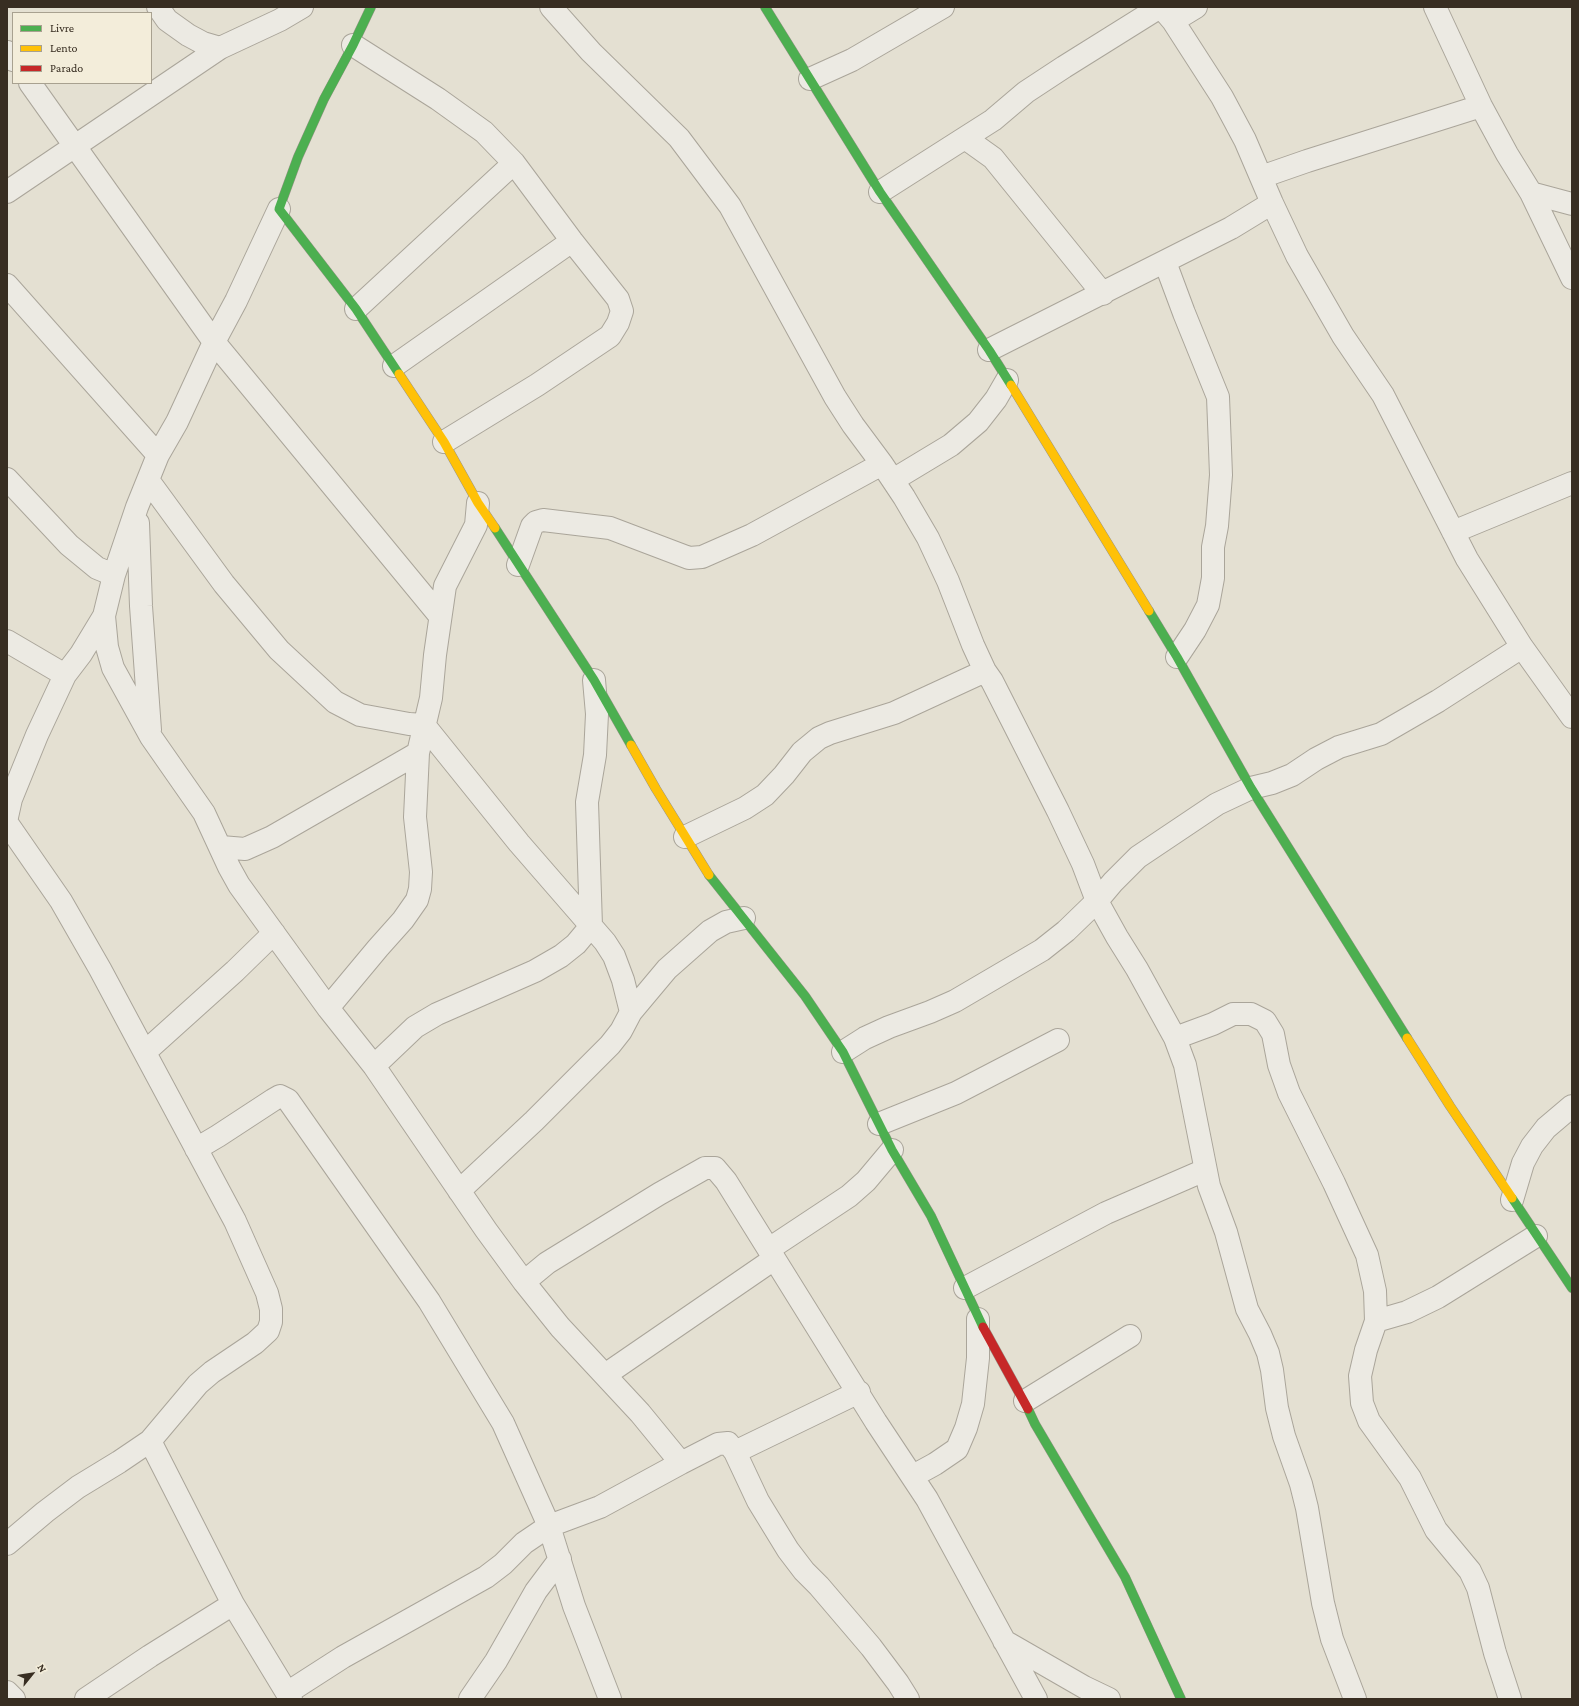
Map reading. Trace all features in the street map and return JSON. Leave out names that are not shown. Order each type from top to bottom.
[{"type":"street","points":[[158,7],[168,20],[188,35],[203,43],[220,48]]},
{"type":"street","points":[[7,192],[220,48],[278,13],[302,7]]},
{"type":"street","points":[[7,817],[17,764],[37,735],[65,675],[86,647],[104,616],[114,575],[137,507],[158,455],[177,422],[214,342],[236,300],[279,209],[298,158],[324,99],[353,45],[371,7]]},
{"type":"street","points":[[551,7],[591,52],[679,138],[730,206],[835,397],[853,425],[888,472],[937,556],[985,671],[992,681],[1058,811],[1083,864],[1097,901],[1175,1038],[1185,1066],[1209,1186],[1226,1232],[1247,1309],[1268,1353],[1277,1408],[1284,1436],[1299,1477],[1307,1508],[1325,1610],[1332,1639],[1354,1699]]},
{"type":"street","points":[[765,7],[880,192],[989,350],[1177,656],[1251,788],[1446,1099],[1572,1288]]},
{"type":"street","points":[[810,79],[852,60],[944,7]]},
{"type":"street","points":[[880,192],[992,120],[1026,92],[1045,80],[1165,12],[1196,7]]},
{"type":"street","points":[[1435,7],[1481,106],[1507,154],[1531,193],[1572,278]]},
{"type":"street","points":[[1165,12],[1222,97],[1245,140],[1297,256],[1343,336],[1383,395],[1453,532],[1490,597],[1522,647],[1572,717]]},
{"type":"street","points":[[353,45],[438,99],[484,132],[514,163],[572,241],[618,299],[622,311],[618,323],[610,336],[537,385],[444,442]]},
{"type":"street","points":[[31,84],[214,342],[440,616]]},
{"type":"street","points":[[1261,177],[1411,127],[1481,106]]},
{"type":"street","points":[[965,138],[993,158],[1103,294]]},
{"type":"street","points":[[356,309],[514,163]]},
{"type":"street","points":[[1531,193],[1572,204]]},
{"type":"street","points":[[989,350],[1103,294],[1231,228],[1272,203]]},
{"type":"street","points":[[279,209],[356,309],[444,442],[478,503],[594,680],[685,837],[710,875],[805,996],[843,1052],[892,1150],[931,1216],[978,1319],[1025,1401],[1035,1424],[1125,1577],[1181,1699]]},
{"type":"street","points":[[394,366],[572,241]]},
{"type":"street","points":[[1165,262],[1218,397],[1221,475],[1217,526],[1213,547],[1213,578],[1208,605],[1195,630],[1177,656]]},
{"type":"street","points":[[7,285],[158,455]]},
{"type":"street","points":[[518,565],[532,526],[536,522],[543,520],[610,528],[689,558],[702,557],[717,552],[888,472],[951,445],[978,422],[996,399],[1007,380]]},
{"type":"street","points":[[148,480],[224,584],[279,650],[335,702],[360,715],[409,724],[424,725],[519,842],[605,942],[614,956],[623,980],[631,1012]]},
{"type":"street","points":[[8,482],[74,549],[97,568],[114,575]]},
{"type":"street","points":[[1453,532],[1572,483]]},
{"type":"street","points":[[328,1008],[403,920],[417,900],[420,889],[421,872],[416,817],[418,753],[431,698],[440,616],[445,586],[476,525],[478,503]]},
{"type":"street","points":[[137,507],[141,606],[151,737]]},
{"type":"street","points":[[104,616],[107,647],[113,668],[151,737],[204,813],[229,867],[240,885],[328,1008],[374,1066],[459,1191],[524,1282],[560,1327],[640,1413],[681,1462]]},
{"type":"street","points":[[7,641],[65,675]]},
{"type":"street","points":[[843,1052],[865,1038],[895,1024],[930,1012],[980,987],[1042,950],[1066,931],[1097,901],[1113,882],[1138,857],[1217,804],[1251,788],[1272,784],[1292,775],[1316,759],[1339,747],[1381,734],[1438,701],[1522,647]]},
{"type":"street","points":[[685,837],[745,808],[765,795],[784,775],[802,752],[819,738],[830,733],[894,713],[985,671]]},
{"type":"street","points":[[374,1066],[390,1052],[404,1035],[415,1027],[437,1014],[535,971],[561,956],[576,944],[591,926],[587,802],[595,755],[597,714],[594,680]]},
{"type":"street","points":[[221,847],[245,849],[272,837],[418,753]]},
{"type":"street","points":[[7,823],[75,924],[229,1209],[267,1292],[271,1308],[271,1322],[268,1330],[255,1343],[212,1372],[198,1384],[150,1441],[78,1488],[45,1512],[7,1544]]},
{"type":"street","points":[[459,1191],[534,1121],[610,1045],[621,1031],[631,1012],[667,969],[710,931],[726,922],[744,918]]},
{"type":"street","points":[[144,1052],[235,971],[274,933]]},
{"type":"street","points":[[1175,1038],[1233,1014],[1250,1014],[1265,1021],[1273,1034],[1279,1065],[1289,1093],[1334,1182],[1367,1255],[1375,1291],[1376,1322],[1366,1350],[1360,1376],[1362,1403],[1369,1421],[1410,1478],[1436,1530],[1470,1571],[1478,1588],[1495,1653],[1510,1699]]},
{"type":"street","points":[[879,1124],[956,1093],[1058,1040]]},
{"type":"street","points":[[196,1149],[272,1100],[280,1096],[288,1100],[429,1301],[503,1424],[549,1526],[574,1606],[610,1699]]},
{"type":"street","points":[[1512,1200],[1523,1163],[1532,1146],[1546,1128],[1572,1106]]},
{"type":"street","points":[[605,1375],[849,1196],[866,1181],[892,1150]]},
{"type":"street","points":[[524,1282],[547,1263],[574,1246],[705,1168],[715,1168],[726,1181],[859,1392],[876,1422],[914,1476],[1036,1699]]},
{"type":"street","points":[[965,1288],[1106,1213],[1205,1170]]},
{"type":"street","points":[[1376,1322],[1407,1312],[1438,1297],[1536,1236]]},
{"type":"street","points":[[914,1476],[957,1449],[966,1428],[974,1404],[978,1358],[978,1319]]},
{"type":"street","points":[[1025,1401],[1130,1336]]},
{"type":"street","points":[[735,1452],[859,1392]]},
{"type":"street","points":[[150,1441],[233,1604],[289,1696],[356,1650],[486,1577],[503,1564],[524,1543],[549,1526],[600,1507],[681,1462],[718,1444],[728,1443],[735,1452],[758,1501],[788,1550],[804,1571],[819,1586],[871,1647],[908,1699]]},
{"type":"street","points":[[470,1699],[496,1661],[536,1591],[560,1559]]},
{"type":"street","points":[[86,1699],[150,1656],[233,1604]]},
{"type":"street","points":[[1004,1641],[1084,1687],[1109,1699]]},
{"type":"street","points":[[7,1692],[14,1699]]},
{"type":"traffic: fast","points":[[371,7],[353,45],[324,99],[298,157],[279,209],[356,309],[399,374]]},
{"type":"traffic: fast","points":[[765,7],[880,192],[989,350],[1011,385]]},
{"type":"traffic: fast","points":[[495,528],[594,680],[631,745]]},
{"type":"traffic: fast","points":[[1149,611],[1177,657],[1251,788],[1407,1038]]},
{"type":"traffic: fast","points":[[709,875],[805,996],[843,1052],[892,1150],[931,1216],[983,1327]]},
{"type":"traffic: fast","points":[[1512,1198],[1572,1288]]},
{"type":"traffic: fast","points":[[1028,1409],[1035,1424],[1125,1577],[1181,1699]]},
{"type":"traffic: slow","points":[[399,374],[444,442],[478,503],[495,528]]},
{"type":"traffic: slow","points":[[1011,385],[1149,611]]},
{"type":"traffic: slow","points":[[631,745],[656,789],[709,875]]},
{"type":"traffic: slow","points":[[1407,1038],[1450,1106],[1512,1198]]},
{"type":"traffic: jam","points":[[983,1327],[1028,1409]]}]
